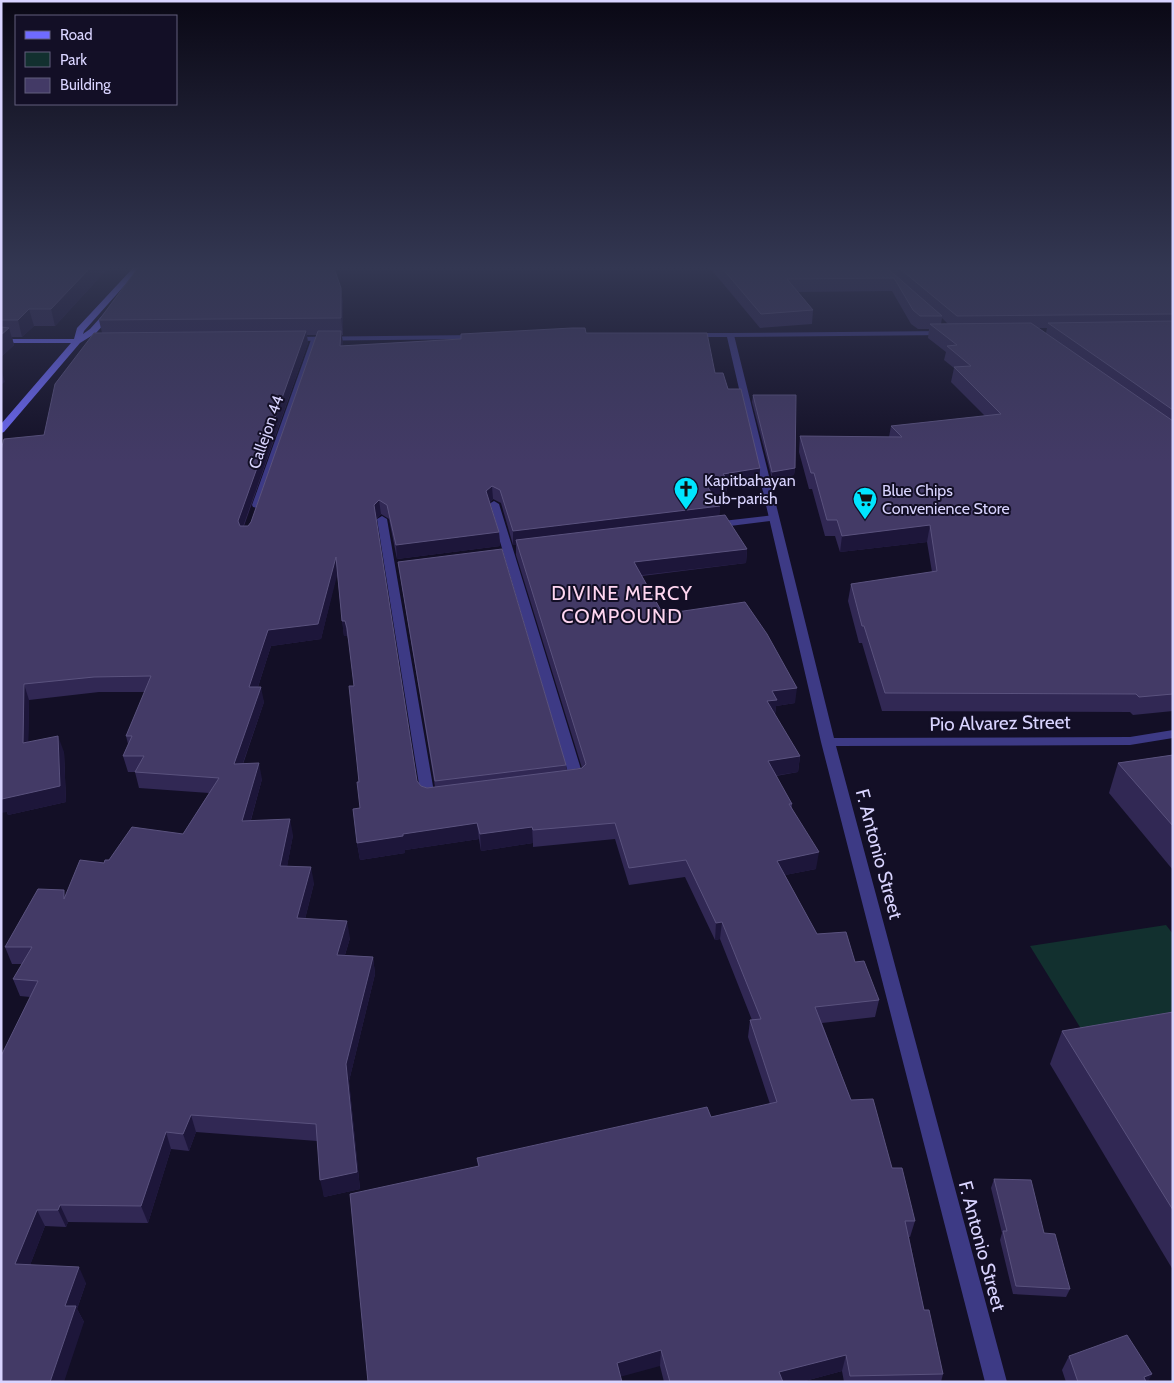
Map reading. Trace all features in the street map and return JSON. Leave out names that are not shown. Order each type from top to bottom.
[{"type":"main road","points":[[77,341],[79,333]]},
{"type":"main road","points":[[1,430],[77,341],[89,333]]},
{"type":"main road","points":[[1,341],[77,341]]},
{"type":"street","points":[[680,335],[951,333]]},
{"type":"street","name":"F. Antonio Street","points":[[730,335],[828,742],[996,1382]]},
{"type":"street","points":[[285,339],[484,337]]},
{"type":"street","name":"Callejon 44","points":[[253,518],[315,339]]},
{"type":"street","points":[[77,341],[96,341]]},
{"type":"street","points":[[494,504],[577,780],[557,782]]},
{"type":"street","points":[[703,527],[774,518]]},
{"type":"street","points":[[382,519],[396,565],[428,797],[448,794]]},
{"type":"street","name":"Pio Alvarez Street","points":[[828,742],[1130,741],[1173,734]]},
{"type":"green space","points":[[1166,925],[1173,934],[1173,1018],[1083,1032],[1030,946]]},
{"type":"building","points":[[94,333],[305,333],[238,521],[240,526],[248,526],[317,333],[341,333],[340,346],[461,339],[461,334],[707,333],[715,373],[723,373],[728,389],[741,389],[760,468],[723,474],[727,479],[705,483],[720,506],[513,531],[500,490],[492,486],[486,491],[499,532],[396,545],[387,505],[379,500],[374,505],[417,781],[421,786],[427,788],[577,769],[582,768],[586,764],[516,540],[725,515],[747,549],[634,562],[663,614],[745,602],[767,634],[797,688],[772,691],[777,700],[767,701],[800,756],[768,761],[792,804],[789,804],[819,852],[777,861],[817,934],[846,932],[855,962],[864,961],[879,1000],[815,1007],[851,1100],[873,1099],[892,1168],[902,1168],[915,1221],[905,1221],[924,1310],[929,1310],[943,1374],[850,1376],[846,1355],[779,1372],[783,1382],[670,1382],[661,1350],[617,1363],[622,1382],[368,1382],[350,1194],[479,1166],[477,1158],[707,1107],[711,1117],[777,1102],[750,1020],[761,1019],[722,922],[716,923],[686,860],[629,868],[615,823],[533,830],[532,827],[480,834],[477,823],[357,843],[353,809],[360,808],[357,782],[359,782],[349,686],[354,686],[347,628],[345,621],[342,621],[336,557],[318,624],[268,630],[249,687],[261,687],[234,764],[259,763],[242,821],[290,819],[280,866],[311,867],[297,918],[347,921],[337,955],[373,957],[346,1064],[357,1172],[320,1180],[316,1124],[191,1115],[183,1134],[166,1132],[141,1206],[60,1205],[58,1210],[37,1210],[15,1264],[79,1267],[65,1306],[76,1306],[50,1382],[1,1382],[1,1056],[38,981],[13,979],[32,947],[5,947],[38,889],[64,890],[64,899],[80,860],[104,863],[105,860],[109,860],[132,827],[183,834],[219,778],[135,772],[144,756],[123,756],[132,736],[126,736],[151,676],[94,677],[24,684],[23,743],[58,736],[60,786],[2,799],[1,450],[4,439],[44,435],[55,384]]},
{"type":"building","points":[[941,333],[1045,333],[1173,421],[1173,694],[1139,697],[1136,694],[885,693],[864,626],[862,626],[851,584],[937,571],[930,525],[842,536],[837,520],[827,520],[814,473],[811,473],[800,436],[902,437],[891,426],[1001,414],[954,367],[971,366],[947,346],[957,345]]},
{"type":"building","points":[[1062,333],[1173,333],[1173,410]]},
{"type":"building","points":[[753,395],[796,395],[795,468],[772,472]]},
{"type":"building","points":[[502,549],[566,765],[435,781],[398,562]]},
{"type":"building","points":[[1173,755],[1173,826],[1118,763]]},
{"type":"building","points":[[1173,1012],[1173,1210],[1062,1031]]},
{"type":"building","points":[[994,1179],[1031,1180],[1044,1233],[1055,1234],[1070,1289],[1016,1286],[1003,1231],[1007,1231]]},
{"type":"building","points":[[1127,1335],[1152,1374],[1144,1377],[1146,1382],[1078,1382],[1069,1356]]},
{"type":"place","name":"Kapitbahayan Sub-parish","points":[[686,510]]},
{"type":"place","name":"Blue Chips Convenience Store","points":[[865,520]]},
{"type":"district","name":"DIVINE MERCY COMPOUND","points":[[622,604]]}]
